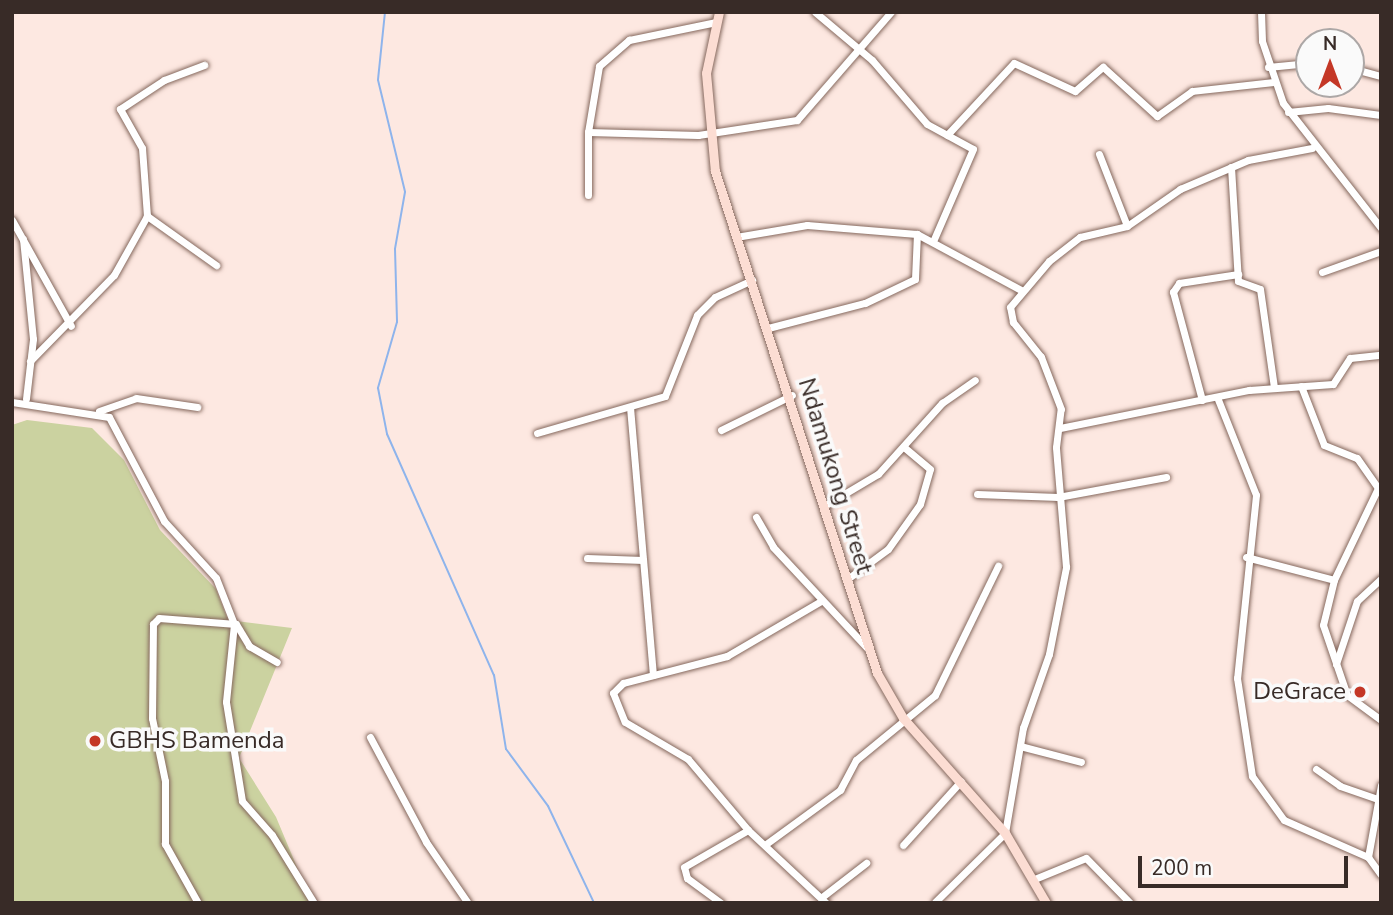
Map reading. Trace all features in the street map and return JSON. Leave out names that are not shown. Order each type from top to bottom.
[{"type":"main road","name":"Ndamukong Street","points":[[718,17],[706,73],[709,128],[736,237],[792,395],[869,650],[904,718],[962,780],[1005,833],[1045,903]]},
{"type":"street","points":[[815,12],[859,48],[927,124],[968,145],[973,155],[934,239]]},
{"type":"street","points":[[588,132],[698,135],[709,128],[797,120],[891,12]]},
{"type":"street","points":[[1261,12],[1273,82],[1288,112],[1312,148],[1381,228]]},
{"type":"street","points":[[588,195],[588,132],[596,75],[608,56],[640,36],[718,17]]},
{"type":"street","points":[[947,135],[1014,63],[1075,91],[1103,67],[1157,116],[1192,91],[1273,82]]},
{"type":"street","points":[[1269,67],[1295,64]]},
{"type":"street","points":[[30,360],[71,326],[114,275],[147,216],[142,148],[120,109],[164,80],[204,65]]},
{"type":"street","points":[[1288,112],[1319,107],[1381,115]]},
{"type":"street","points":[[935,902],[1005,833],[1020,746],[1049,654],[1066,567],[1059,497],[1061,409],[1041,356],[1009,314],[1021,290],[1068,244],[1128,226],[1172,194],[1231,167],[1312,148]]},
{"type":"street","points":[[1099,154],[1128,226]]},
{"type":"street","points":[[1231,167],[1239,285],[1261,289],[1274,387]]},
{"type":"street","points":[[147,216],[216,265]]},
{"type":"street","points":[[12,220],[71,326]]},
{"type":"street","points":[[736,237],[807,225],[917,234],[934,239],[1021,290]]},
{"type":"street","points":[[768,328],[865,303],[915,279],[917,234]]},
{"type":"street","points":[[23,239],[32,298],[26,400]]},
{"type":"street","points":[[1322,272],[1381,251]]},
{"type":"street","points":[[1202,400],[1173,292],[1179,283],[1238,274]]},
{"type":"street","points":[[537,433],[665,396],[697,315],[715,297],[752,279]]},
{"type":"street","points":[[1060,428],[1274,387],[1333,384],[1350,358],[1381,355]]},
{"type":"street","points":[[824,506],[862,486],[905,447],[942,403],[975,380]]},
{"type":"street","points":[[1301,386],[1321,440],[1357,458],[1378,488],[1334,580],[1323,625],[1350,700],[1381,720]]},
{"type":"street","points":[[721,430],[792,395]]},
{"type":"street","points":[[1217,397],[1256,495],[1247,557],[1237,678],[1252,776],[1284,820],[1368,857],[1381,876]]},
{"type":"street","points":[[12,402],[26,400],[99,411],[136,398],[197,407]]},
{"type":"street","points":[[630,407],[653,675]]},
{"type":"street","points":[[99,411],[116,425],[164,521],[216,578],[234,624],[249,646],[277,662]]},
{"type":"street","points":[[846,580],[888,549],[920,504],[930,469],[905,447]]},
{"type":"street","points":[[977,494],[1059,497],[1166,477]]},
{"type":"street","points":[[756,517],[767,540],[869,650]]},
{"type":"street","points":[[1247,557],[1334,580]]},
{"type":"street","points":[[587,558],[643,560]]},
{"type":"street","points":[[766,844],[840,790],[856,760],[940,686],[998,566]]},
{"type":"street","points":[[1336,665],[1357,601],[1381,579]]},
{"type":"street","points":[[821,601],[727,656],[615,687],[625,722],[688,759],[748,830],[824,900],[866,863]]},
{"type":"street","points":[[198,903],[165,844],[165,781],[152,718],[153,624],[159,618],[234,624]]},
{"type":"street","points":[[234,624],[226,702],[242,801],[272,835],[314,903]]},
{"type":"street","points":[[370,737],[426,842],[468,903]]},
{"type":"street","points":[[1020,746],[1082,762]]},
{"type":"street","points":[[1317,769],[1340,786],[1377,799]]},
{"type":"street","points":[[903,845],[962,780]]},
{"type":"street","points":[[1368,857],[1381,785]]},
{"type":"street","points":[[721,903],[687,878],[684,867],[748,830]]},
{"type":"street","points":[[1032,880],[1086,858],[1130,903]]},
{"type":"green space","points":[[27,420],[92,428],[124,460],[160,530],[216,589],[228,620],[292,628],[239,758],[276,817],[312,903],[12,903],[12,425]]},
{"type":"waterway","points":[[385,12],[378,80],[405,192],[395,249],[397,322],[378,388],[387,434],[494,675],[506,749],[548,806],[594,903]]},
{"type":"place","name":"DeGrace","points":[[1360,692]]},
{"type":"place","name":"GBHS Bamenda","points":[[95,741]]}]
